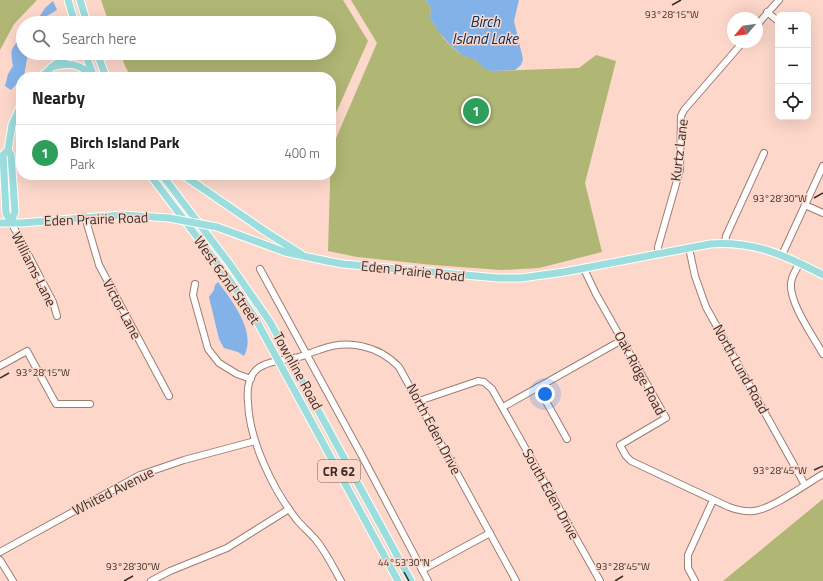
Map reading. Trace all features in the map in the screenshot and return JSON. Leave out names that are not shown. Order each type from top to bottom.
[{"type":"main road","points":[[64,0],[69,16]]},
{"type":"main road","points":[[68,0],[73,16]]},
{"type":"main road","points":[[80,0],[85,16]]},
{"type":"main road","points":[[46,72],[58,60]]},
{"type":"main road","points":[[52,67],[62,60]]},
{"type":"main road","points":[[87,60],[91,72]]},
{"type":"main road","points":[[100,60],[104,72]]},
{"type":"main road","points":[[52,67],[74,64],[83,68],[87,72]]},
{"type":"main road","points":[[0,186],[4,155],[8,150],[12,125],[16,116]]},
{"type":"main road","points":[[8,150],[11,156],[15,212],[11,222]]},
{"type":"main road","points":[[3,166],[6,213],[11,222]]},
{"type":"main road","name":"West 62nd Street","points":[[154,180],[241,296],[255,318],[280,361],[398,581]]},
{"type":"main road","name":"Townline Road","points":[[166,180],[250,292],[270,322],[291,358],[411,581]]},
{"type":"main road","points":[[190,180],[269,234],[306,257]]},
{"type":"main road","name":"Eden Prairie Road","points":[[0,223],[21,223],[122,215],[169,218],[217,227],[285,252],[343,264],[498,278],[521,278],[584,269],[689,248],[726,243],[758,247],[782,254],[823,275]]},
{"type":"street","points":[[763,17],[779,0]]},
{"type":"street","points":[[767,12],[775,19]]},
{"type":"street","name":"Kurtz Lane","points":[[658,254],[658,246],[680,170],[681,116],[738,48]]},
{"type":"street","points":[[726,243],[726,236],[764,153]]},
{"type":"street","points":[[782,254],[823,166]]},
{"type":"street","points":[[805,205],[823,213]]},
{"type":"street","name":"Victor Lane","points":[[85,217],[99,265],[170,396]]},
{"type":"street","name":"Williams Lane","points":[[11,222],[53,302],[57,316]]},
{"type":"street","name":"North Lund Road","points":[[689,248],[695,276],[706,307],[805,485]]},
{"type":"street","points":[[800,263],[791,282],[793,299],[823,354]]},
{"type":"street","points":[[260,269],[428,581]]},
{"type":"street","name":"Oak Ridge Road","points":[[584,269],[596,294],[666,418],[620,445],[623,451],[631,461],[713,500]]},
{"type":"street","points":[[195,284],[193,295],[208,349],[219,363],[237,374],[251,379],[247,398],[248,408],[256,441],[268,474],[297,520],[316,540],[341,581]]},
{"type":"street","points":[[503,407],[622,340]]},
{"type":"street","name":"North Eden Drive","points":[[251,379],[256,370],[274,362],[306,355],[338,344],[372,348],[392,359],[399,367],[419,401],[516,581]]},
{"type":"street","points":[[0,366],[27,351],[56,404],[90,404]]},
{"type":"street","name":"South Eden Drive","points":[[419,401],[478,381],[489,385],[503,407],[600,581]]},
{"type":"street","points":[[538,387],[567,439]]},
{"type":"street","name":"Whited Avenue","points":[[0,552],[140,475],[184,460],[256,441]]},
{"type":"street","points":[[695,581],[688,568],[688,555],[713,500],[737,510],[754,511],[771,505],[823,474]]},
{"type":"street","points":[[151,581],[170,570],[227,548],[290,509]]},
{"type":"street","points":[[422,570],[490,533]]},
{"type":"street","points":[[0,560],[13,581]]},
{"type":"green space","points":[[0,0],[37,0],[22,16],[16,16],[16,22],[0,50]]},
{"type":"green space","points":[[101,0],[343,0],[368,41],[336,113],[336,72],[128,72],[123,60],[336,60],[336,16],[107,16]]},
{"type":"green space","points":[[351,0],[426,0],[431,8],[430,18],[448,43],[464,56],[476,60],[492,71],[579,68],[596,55],[616,61],[585,183],[602,252],[539,268],[501,270],[357,257],[328,251],[330,180],[336,180],[336,138],[377,43]]},
{"type":"green space","points":[[823,499],[823,581],[723,581]]},
{"type":"water","name":"Birch Island Lake","points":[[426,0],[519,0],[514,21],[523,59],[521,65],[515,70],[492,71],[485,69],[476,60],[462,55],[451,46],[438,31],[430,18],[431,8]]},
{"type":"water","points":[[53,1],[57,10],[47,16],[40,16],[45,8]]},
{"type":"water","points":[[16,44],[16,60],[27,60],[25,72],[16,72],[16,85],[11,90],[5,86],[8,74],[13,66],[12,49]]},
{"type":"water","points":[[218,282],[236,307],[245,327],[247,347],[244,356],[238,352],[224,348],[219,339],[209,297]]},
{"type":"place","name":"Birch Island Park","points":[[476,111]]}]
